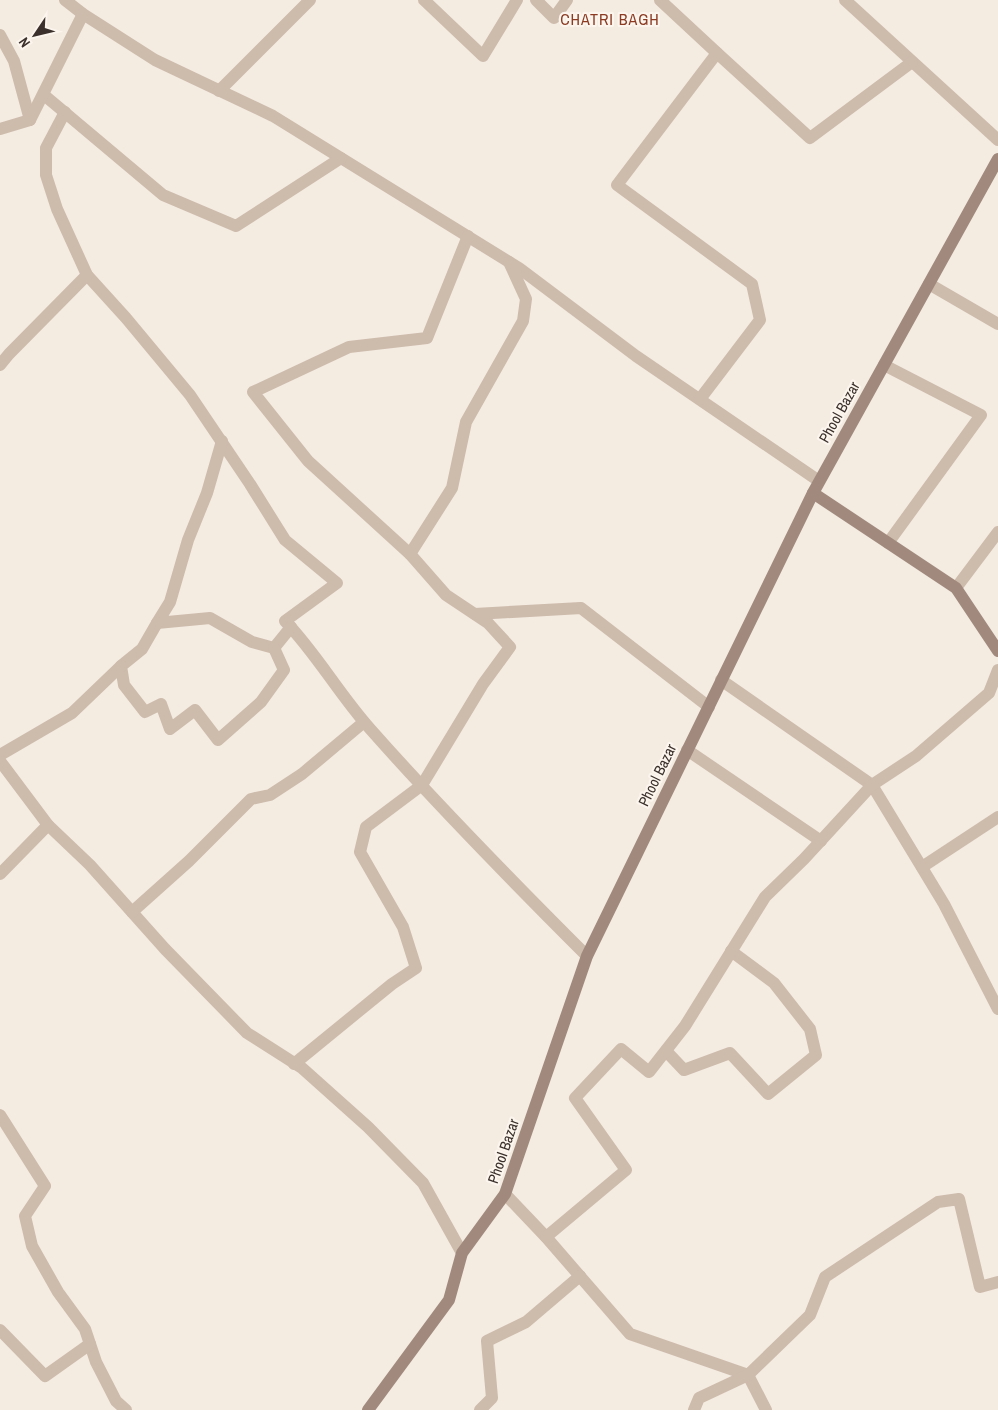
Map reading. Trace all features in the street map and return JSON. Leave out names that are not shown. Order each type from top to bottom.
[{"type":"street","points":[[65,0],[83,14],[154,60],[273,116],[509,262],[636,356],[819,481]]},
{"type":"street","points":[[219,91],[310,0]]},
{"type":"street","points":[[424,0],[483,56],[517,0]]},
{"type":"street","points":[[536,0],[554,18],[568,0]]},
{"type":"street","points":[[660,0],[810,138],[912,62]]},
{"type":"street","points":[[845,0],[998,140]]},
{"type":"street","points":[[0,129],[30,120],[83,14]]},
{"type":"street","points":[[0,35],[14,61],[30,120]]},
{"type":"street","points":[[700,399],[760,320],[752,284],[617,184],[717,53]]},
{"type":"street","points":[[44,95],[163,194],[236,226],[341,158]]},
{"type":"street","points":[[66,112],[46,148],[46,175],[57,209],[87,276],[126,318],[190,395],[222,441],[285,540],[337,583],[285,620],[304,642],[364,722],[500,869],[587,956]]},
{"type":"street","name":"Phool Bazar","points":[[368,1410],[449,1300],[462,1253],[505,1194],[587,956],[819,481],[998,159]]},
{"type":"street","points":[[294,1064],[392,984],[416,968],[403,927],[360,852],[366,827],[422,785],[483,684],[510,647],[488,623],[446,595],[410,554],[308,461],[254,392],[349,347],[427,338],[468,236]]},
{"type":"street","points":[[410,554],[452,488],[466,422],[523,321],[526,299],[509,262]]},
{"type":"street","points":[[0,365],[87,276]]},
{"type":"street","points":[[929,284],[998,324]]},
{"type":"street","points":[[884,365],[981,416],[888,543]]},
{"type":"street","points":[[0,754],[72,712],[142,649],[170,602],[188,540],[207,493],[222,441]]},
{"type":"street","points":[[813,493],[956,588],[998,651]]},
{"type":"street","points":[[956,588],[998,532]]},
{"type":"street","points":[[475,614],[581,608],[708,707]]},
{"type":"street","points":[[157,623],[210,618],[252,642],[274,648]]},
{"type":"street","points":[[274,648],[291,627]]},
{"type":"street","points":[[121,666],[124,685],[145,712],[162,704],[170,730],[195,710],[218,740],[261,702],[284,670],[274,648]]},
{"type":"street","points":[[546,1236],[626,1170],[575,1098],[621,1049],[650,1072],[685,1026],[765,897],[821,841],[872,785],[916,756],[989,693],[998,670]]},
{"type":"street","points":[[721,680],[872,785],[944,904],[998,1009]]},
{"type":"street","points":[[132,912],[189,861],[251,799],[270,795],[302,774],[364,722]]},
{"type":"street","points":[[688,750],[821,841]]},
{"type":"street","points":[[0,761],[48,825],[90,865],[165,949],[247,1032],[294,1064],[368,1127],[423,1183],[462,1253]]},
{"type":"street","points":[[922,867],[998,817]]},
{"type":"street","points":[[0,874],[48,825]]},
{"type":"street","points":[[666,1051],[684,1070],[730,1053],[768,1094],[816,1055],[810,1029],[774,983],[731,951]]},
{"type":"street","points":[[0,1115],[45,1186],[25,1216],[32,1246],[58,1292],[85,1329],[96,1362],[116,1401],[126,1410]]},
{"type":"street","points":[[505,1194],[546,1236],[630,1334],[748,1375],[766,1410]]},
{"type":"street","points":[[694,1410],[699,1398],[748,1375],[810,1315],[825,1277],[938,1202],[959,1199],[980,1287],[998,1282]]},
{"type":"street","points":[[480,1410],[492,1398],[488,1341],[526,1322],[580,1276]]},
{"type":"street","points":[[0,1330],[45,1376],[90,1344]]},
{"type":"district","name":"CHATRI BAGH","points":[[610,19]]}]
